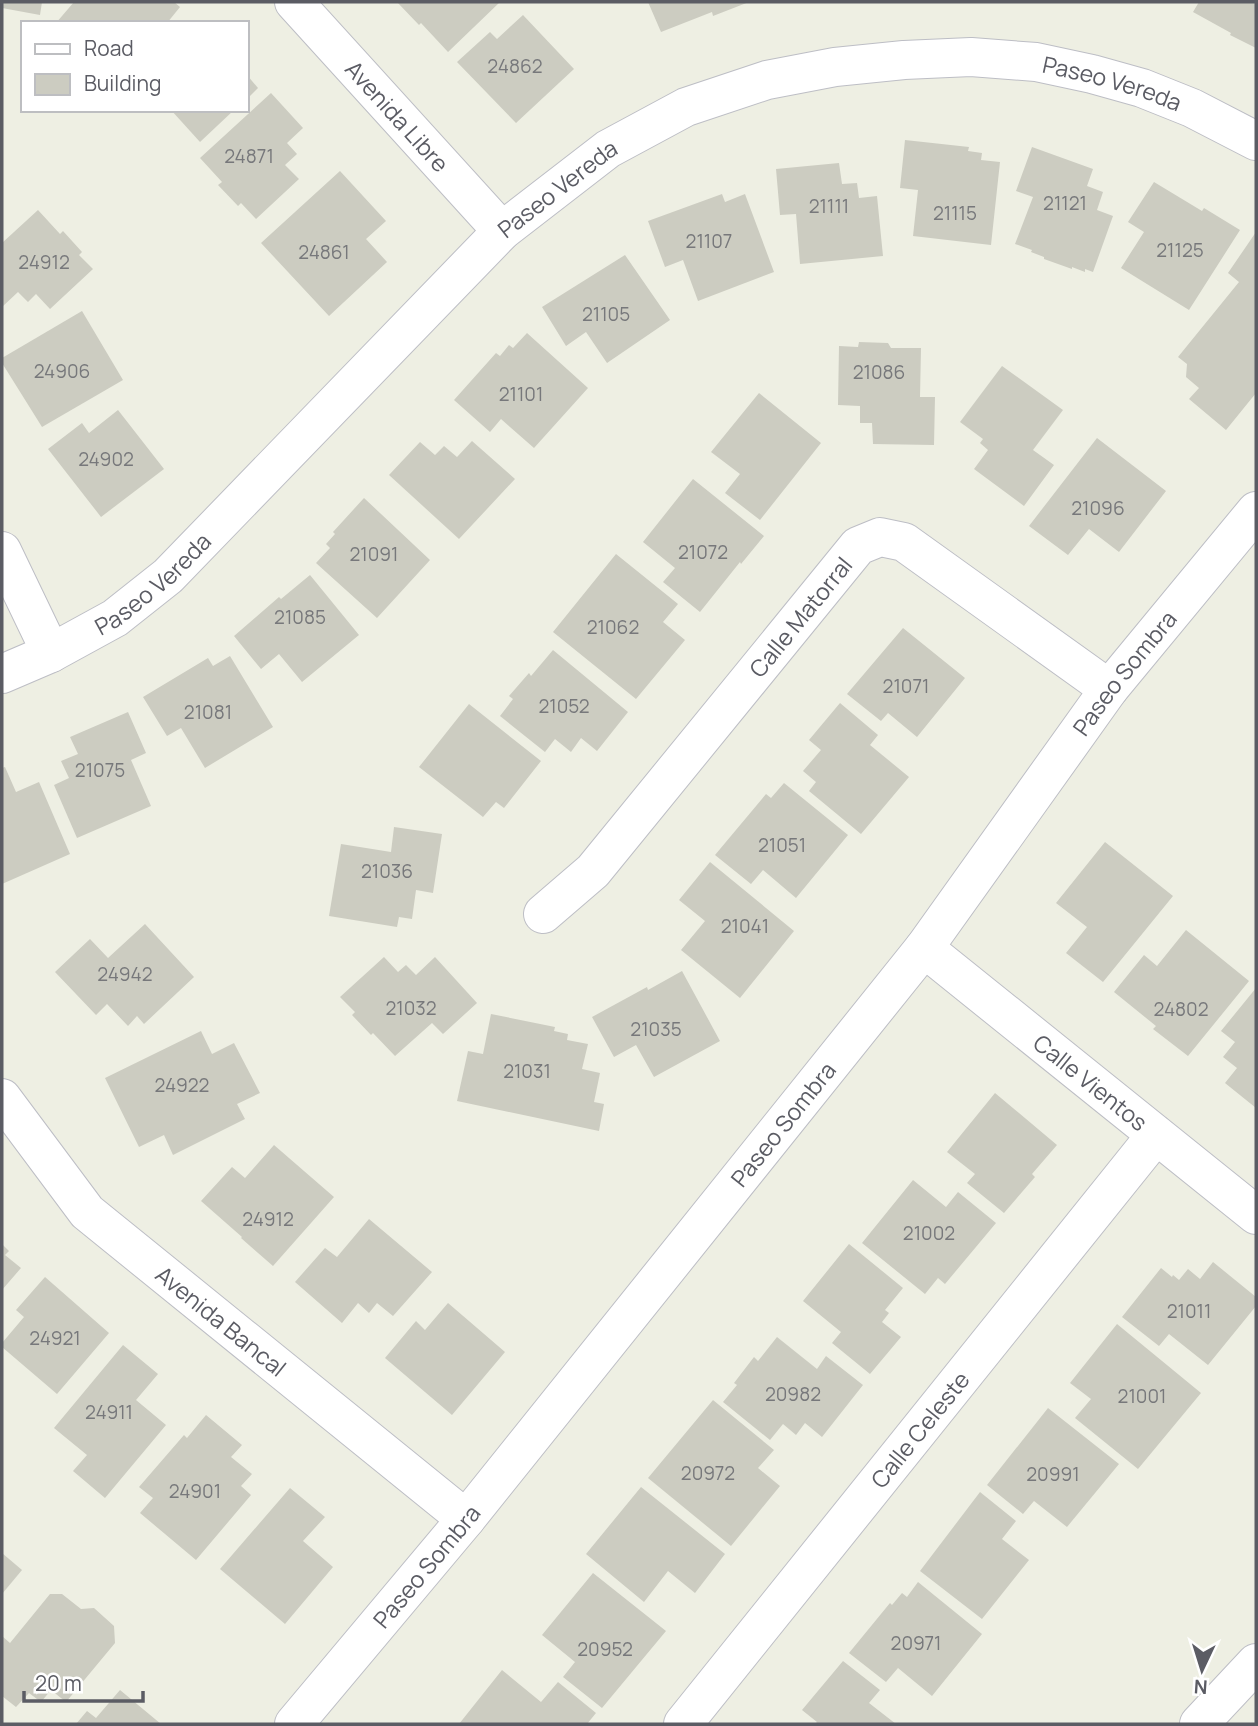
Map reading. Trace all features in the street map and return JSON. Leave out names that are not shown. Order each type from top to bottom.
[{"type":"street","name":"Avenida Libre","points":[[294,2],[502,231]]},
{"type":"street","name":"Paseo Vereda","points":[[2,674],[51,653],[115,618],[168,576],[502,231],[608,149],[686,107],[767,80],[835,67],[971,57],[1037,62],[1142,88],[1192,108],[1256,141]]},
{"type":"street","name":"Paseo Sombra","points":[[294,1724],[466,1519],[924,947],[1109,689],[1256,511]]},
{"type":"street","name":"Calle Matorral","points":[[543,914],[593,871],[858,546],[880,537],[904,542],[1109,689]]},
{"type":"street","points":[[2,551],[51,653]]},
{"type":"street","name":"Calle Vientos","points":[[924,947],[1256,1215]]},
{"type":"street","name":"Avenida Bancal","points":[[2,1098],[87,1212],[466,1519]]},
{"type":"street","name":"Calle Celeste","points":[[683,1724],[1156,1135]]},
{"type":"street","points":[[1199,1724],[1256,1663]]},
{"type":"building","points":[[2,2],[42,2],[40,15],[2,8]]},
{"type":"building","points":[[74,2],[174,2],[180,7],[169,21],[58,21]]},
{"type":"building","points":[[397,2],[500,2],[448,52]]},
{"type":"building","points":[[648,2],[749,2],[713,16],[712,12],[661,32]]},
{"type":"building","points":[[1199,2],[1256,2],[1256,48],[1193,12]]},
{"type":"building","points":[[523,15],[574,69],[516,123],[457,62],[490,32],[497,39]]},
{"type":"building","points":[[248,76],[258,88],[248,98]]},
{"type":"building","points":[[271,93],[303,128],[287,143],[297,154],[285,165],[299,179],[256,219],[241,203],[238,206],[218,185],[222,182],[200,158]]},
{"type":"building","points":[[173,112],[232,112],[200,142]]},
{"type":"building","points":[[905,140],[969,147],[968,151],[982,153],[981,160],[1000,162],[991,245],[913,236],[918,190],[900,188]]},
{"type":"building","points":[[1032,147],[1093,169],[1087,186],[1103,192],[1097,210],[1113,216],[1093,272],[1072,269],[1044,259],[1031,252],[1032,250],[1015,244],[1033,197],[1016,191]]},
{"type":"building","points":[[839,163],[842,184],[857,183],[859,198],[877,196],[883,256],[800,264],[796,214],[780,215],[776,169]]},
{"type":"building","points":[[340,171],[386,221],[366,239],[387,262],[329,316],[261,243]]},
{"type":"building","points":[[1154,182],[1240,230],[1189,310],[1121,268],[1144,232],[1128,222]]},
{"type":"building","points":[[722,194],[725,202],[745,194],[774,272],[698,301],[683,260],[665,267],[648,221]]},
{"type":"building","points":[[38,210],[60,234],[63,231],[82,252],[79,255],[93,269],[50,309],[36,294],[28,302],[18,292],[2,307],[2,243]]},
{"type":"building","points":[[1256,232],[1256,393],[1226,430],[1189,399],[1199,388],[1186,377],[1187,364],[1178,357],[1239,282],[1228,273]]},
{"type":"building","points":[[625,255],[670,320],[607,363],[586,332],[566,346],[542,307]]},
{"type":"building","points":[[82,311],[123,380],[42,427],[2,363],[2,358]]},
{"type":"building","points":[[527,333],[588,388],[534,448],[501,419],[490,432],[454,400],[496,353],[500,356],[509,345],[513,348]]},
{"type":"building","points":[[859,342],[888,343],[891,348],[921,348],[920,397],[935,397],[934,445],[873,444],[872,423],[860,423],[860,406],[838,405],[839,346],[858,347]]},
{"type":"building","points":[[1002,366],[1063,410],[1033,450],[1054,465],[1024,506],[974,469],[988,450],[980,443],[983,439],[960,422]]},
{"type":"building","points":[[759,393],[821,443],[760,520],[725,493],[740,474],[711,452]]},
{"type":"building","points":[[118,410],[164,469],[101,517],[48,449],[82,423],[89,433]]},
{"type":"building","points":[[1097,438],[1166,491],[1119,552],[1089,529],[1068,555],[1029,526]]},
{"type":"building","points":[[472,441],[515,479],[459,539],[389,475],[420,442],[435,455],[444,446],[457,457]]},
{"type":"building","points":[[693,479],[764,536],[700,612],[663,582],[675,568],[643,542]]},
{"type":"building","points":[[364,498],[430,560],[377,618],[316,563],[330,548],[326,544],[335,534],[333,532]]},
{"type":"building","points":[[616,554],[678,604],[663,622],[685,640],[636,699],[553,632]]},
{"type":"building","points":[[310,575],[359,635],[302,682],[279,654],[261,669],[234,636],[279,597],[281,599]]},
{"type":"building","points":[[903,628],[965,678],[917,737],[888,713],[881,721],[847,694]]},
{"type":"building","points":[[553,650],[628,712],[597,751],[581,738],[571,752],[555,739],[545,752],[500,716],[513,699],[509,696]]},
{"type":"building","points":[[230,656],[273,727],[205,768],[181,728],[167,736],[143,697],[208,658],[213,666]]},
{"type":"building","points":[[840,703],[878,735],[870,745],[909,777],[861,834],[809,791],[816,782],[803,771],[821,750],[809,740]]},
{"type":"building","points":[[469,704],[541,761],[504,808],[496,802],[483,817],[419,767]]},
{"type":"building","points":[[128,712],[146,753],[131,760],[151,806],[77,838],[54,785],[69,778],[61,761],[78,754],[70,737]]},
{"type":"building","points":[[5,767],[16,792],[39,782],[70,854],[2,884],[2,768]]},
{"type":"building","points":[[784,783],[848,835],[796,898],[763,870],[751,884],[715,855],[766,794],[771,798]]},
{"type":"building","points":[[394,827],[442,834],[433,893],[416,890],[412,919],[399,917],[397,927],[329,916],[341,844],[391,852]]},
{"type":"building","points":[[1105,842],[1173,896],[1103,982],[1066,953],[1087,927],[1056,903]]},
{"type":"building","points":[[710,862],[794,931],[740,998],[681,950],[705,921],[679,900]]},
{"type":"building","points":[[145,924],[194,977],[144,1024],[137,1016],[128,1026],[107,1004],[96,1015],[55,972],[90,939],[108,958]]},
{"type":"building","points":[[1186,930],[1249,981],[1188,1056],[1153,1029],[1156,1026],[1114,992],[1144,955],[1157,966]]},
{"type":"building","points":[[384,957],[398,972],[406,965],[416,975],[435,957],[477,1003],[443,1034],[432,1023],[395,1056],[352,1015],[355,1012],[340,997]]},
{"type":"building","points":[[682,971],[720,1041],[654,1077],[636,1045],[614,1057],[592,1017]]},
{"type":"building","points":[[1256,988],[1256,1108],[1225,1083],[1237,1068],[1223,1057],[1235,1042],[1221,1031]]},
{"type":"building","points":[[491,1014],[555,1027],[554,1031],[568,1034],[567,1040],[588,1044],[582,1069],[600,1073],[594,1102],[604,1104],[599,1131],[457,1101],[468,1051],[483,1054]]},
{"type":"building","points":[[201,1031],[212,1054],[234,1043],[260,1093],[237,1104],[245,1119],[173,1155],[164,1135],[139,1147],[105,1078]]},
{"type":"building","points":[[995,1093],[1057,1145],[1032,1174],[1035,1177],[1004,1213],[967,1183],[975,1174],[947,1152]]},
{"type":"building","points":[[274,1145],[334,1197],[273,1266],[201,1201],[232,1167],[245,1178]]},
{"type":"building","points":[[913,1180],[946,1207],[958,1192],[996,1223],[945,1284],[938,1278],[925,1294],[862,1243]]},
{"type":"building","points":[[369,1219],[432,1272],[393,1316],[377,1303],[369,1313],[358,1303],[342,1323],[295,1282],[325,1248],[337,1257]]},
{"type":"building","points":[[2,1244],[9,1251],[5,1255],[21,1268],[2,1290]]},
{"type":"building","points":[[849,1244],[903,1288],[885,1310],[889,1313],[882,1322],[901,1337],[870,1374],[832,1343],[841,1332],[803,1301]]},
{"type":"building","points":[[1213,1262],[1256,1297],[1256,1306],[1208,1365],[1169,1334],[1159,1346],[1122,1317],[1161,1268],[1179,1280],[1188,1269],[1200,1279]]},
{"type":"building","points":[[45,1277],[109,1333],[57,1394],[2,1347],[2,1343],[24,1317],[16,1310]]},
{"type":"building","points":[[448,1303],[505,1352],[452,1415],[385,1358],[416,1321],[425,1330]]},
{"type":"building","points":[[1117,1324],[1201,1393],[1138,1469],[1075,1418],[1091,1399],[1070,1383]]},
{"type":"building","points":[[777,1337],[817,1369],[826,1356],[863,1385],[822,1437],[805,1423],[796,1435],[783,1424],[770,1440],[723,1402],[754,1357],[758,1361]]},
{"type":"building","points":[[123,1345],[158,1374],[136,1400],[166,1425],[105,1498],[73,1471],[87,1455],[54,1428]]},
{"type":"building","points":[[713,1400],[774,1450],[758,1468],[780,1486],[731,1546],[648,1478]]},
{"type":"building","points":[[1048,1408],[1119,1464],[1067,1527],[1034,1501],[1023,1514],[987,1485]]},
{"type":"building","points":[[206,1415],[242,1445],[231,1457],[252,1474],[241,1486],[251,1495],[196,1560],[140,1513],[153,1498],[139,1487],[184,1435],[187,1438]]},
{"type":"building","points":[[641,1487],[725,1554],[695,1593],[668,1571],[644,1602],[586,1554]]},
{"type":"building","points":[[290,1488],[325,1517],[303,1541],[333,1567],[285,1624],[220,1569]]},
{"type":"building","points":[[980,1492],[1016,1521],[1002,1539],[1029,1560],[982,1619],[920,1571]]},
{"type":"building","points":[[2,1553],[22,1570],[2,1594]]},
{"type":"building","points":[[593,1573],[666,1631],[602,1708],[563,1677],[575,1662],[542,1635]]},
{"type":"building","points":[[918,1582],[982,1634],[932,1696],[898,1668],[886,1682],[849,1653],[890,1603],[892,1605],[902,1593],[907,1597]]},
{"type":"building","points":[[50,1594],[62,1594],[81,1609],[94,1608],[114,1626],[115,1643],[66,1702],[51,1690],[41,1702],[29,1693],[16,1707],[2,1696],[2,1636],[10,1643]]},
{"type":"building","points":[[843,1661],[880,1690],[869,1703],[896,1724],[815,1724],[817,1722],[802,1710]]},
{"type":"building","points":[[502,1670],[541,1702],[558,1682],[596,1713],[587,1724],[459,1724]]},
{"type":"building","points":[[120,1690],[161,1724],[76,1724],[87,1711],[96,1718]]}]
